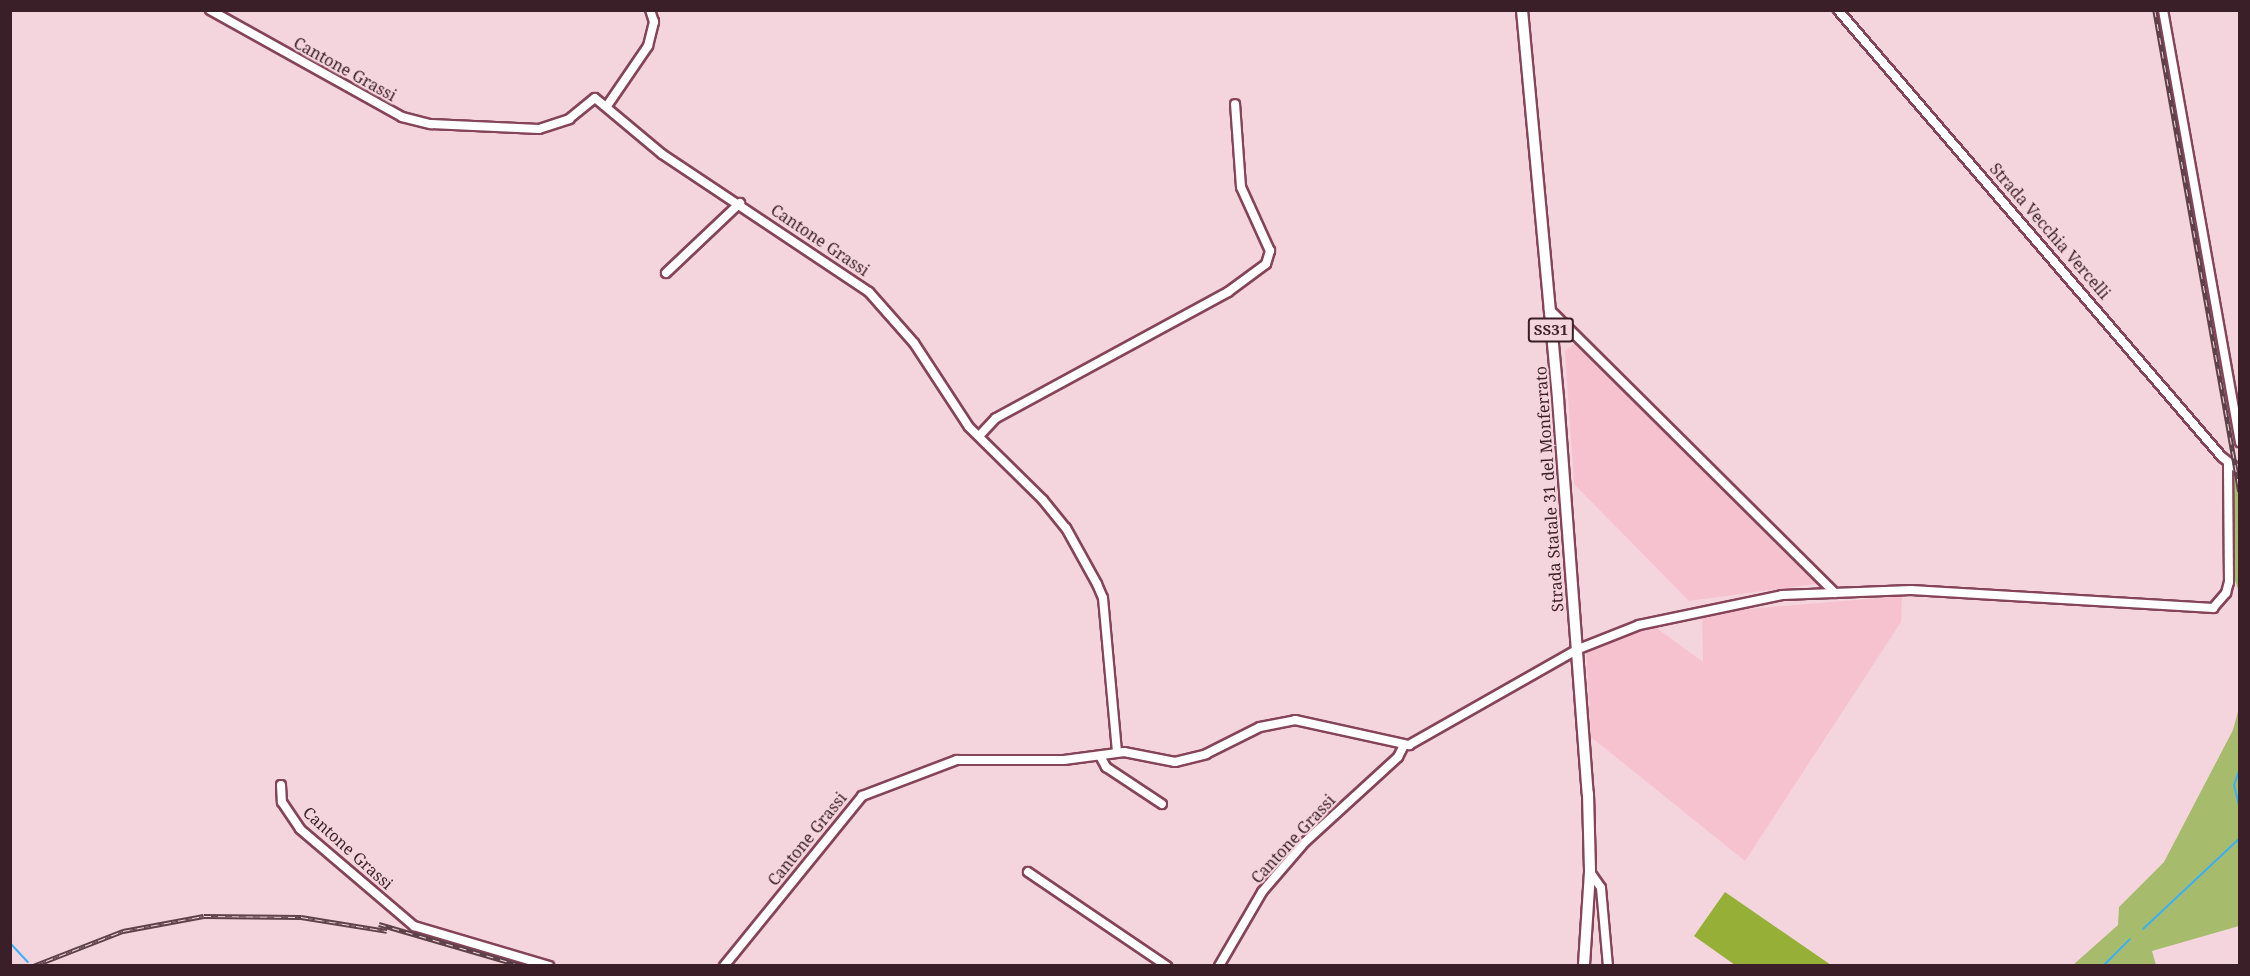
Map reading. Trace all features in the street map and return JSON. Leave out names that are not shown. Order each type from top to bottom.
[{"type":"main road","name":"Strada Statale 31 del Monferrato","points":[[1522,10],[1576,650],[1590,872],[1584,966]]},
{"type":"street","name":"Cantone Grassi","points":[[210,10],[402,117],[430,124],[539,129],[569,119],[595,98],[663,154],[740,203],[869,292],[914,343],[963,420],[980,435],[1066,528],[1103,598],[1117,752]]},
{"type":"street","points":[[607,106],[648,46],[654,22],[650,10]]},
{"type":"street","name":"Strada Vecchia Vercelli","points":[[1838,10],[2228,462],[2240,471]]},
{"type":"street","points":[[2163,10],[2240,442]]},
{"type":"street","points":[[980,435],[996,418],[1228,292],[1266,264],[1270,251],[1241,187],[1235,104]]},
{"type":"street","points":[[666,273],[740,203]]},
{"type":"street","points":[[1549,309],[1836,593]]},
{"type":"street","points":[[1404,745],[1421,741],[1576,650],[1639,625],[1719,606],[1782,595],[1923,590],[2213,608],[2226,593],[2229,582],[2228,462]]},
{"type":"street","name":"Cantone Grassi","points":[[723,966],[862,796],[957,760],[1064,760],[1117,752],[1167,762],[1186,761],[1260,727],[1295,720],[1404,745],[1398,757],[1305,842],[1262,892],[1219,966]]},
{"type":"street","points":[[1100,756],[1106,766],[1162,804]]},
{"type":"street","name":"Cantone Grassi","points":[[281,785],[282,801],[300,829],[414,926],[549,966]]},
{"type":"street","points":[[1028,872],[1167,966]]},
{"type":"street","points":[[1590,872],[1601,888],[1608,966]]},
{"type":"shaded area","points":[[1575,343],[1816,584],[1689,601],[1574,484],[1565,351]]},
{"type":"shaded area","points":[[1902,596],[1901,622],[1745,861],[1591,737],[1586,651],[1654,626],[1703,662],[1702,613]]},
{"type":"green space","points":[[2227,468],[2239,478],[2239,592],[2225,551]]},
{"type":"green space","points":[[2239,708],[2239,926],[2152,951],[2156,965],[2073,965],[2118,925],[2119,907],[2164,862],[2233,730]]},
{"type":"green space","points":[[1725,892],[1831,965],[1735,965],[1694,936]]},
{"type":"waterway","points":[[2240,768],[2234,785],[2240,809]]},
{"type":"waterway","points":[[2143,929],[2240,838]]},
{"type":"waterway","points":[[2103,966],[2130,939]]},
{"type":"waterway","points":[[10,943],[28,962]]},
{"type":"railway","points":[[2155,10],[2240,492]]},
{"type":"railway","points":[[33,966],[123,931],[204,916],[301,917],[387,931]]},
{"type":"railway","points":[[379,924],[523,966]]}]
